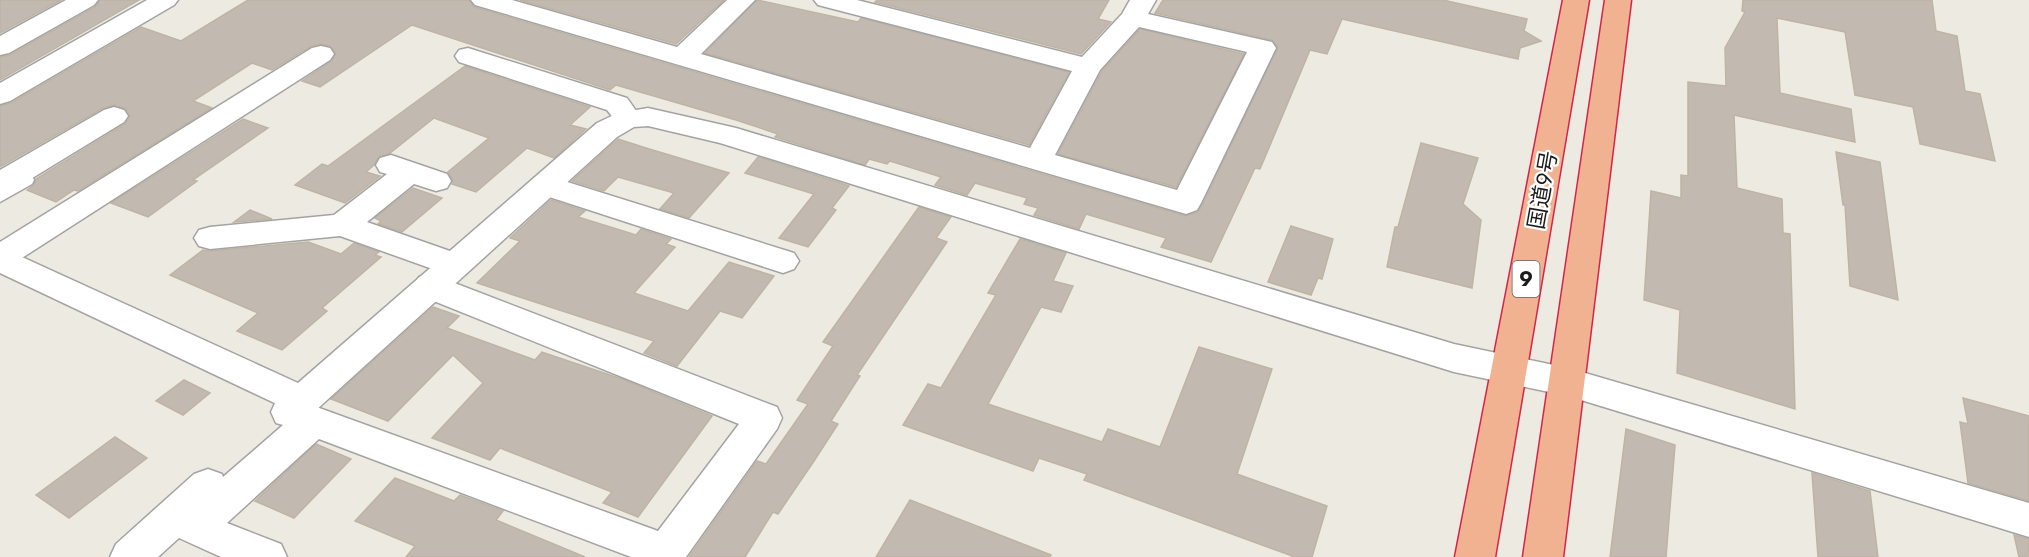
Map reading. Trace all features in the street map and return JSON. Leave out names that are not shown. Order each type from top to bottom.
[{"type":"highway","name":"国道9号","points":[[1475,557],[1576,0]]},
{"type":"highway","points":[[1543,557],[1617,0]]},
{"type":"street","points":[[0,47],[85,0]]},
{"type":"street","points":[[0,95],[165,0]]},
{"type":"street","points":[[484,0],[1039,158],[1186,203],[1263,48],[1138,9],[1088,67],[1039,158]]},
{"type":"street","points":[[682,57],[742,0]]},
{"type":"street","points":[[827,0],[1088,67]]},
{"type":"street","points":[[0,258],[321,54]]},
{"type":"street","points":[[468,56],[617,104],[628,119]]},
{"type":"street","points":[[130,557],[301,411],[443,275],[607,130],[628,119],[648,117],[726,135],[1454,358],[1568,382],[2029,520]]},
{"type":"street","points":[[0,184],[115,119]]},
{"type":"street","points":[[210,238],[342,225],[412,173]]},
{"type":"street","points":[[545,186],[783,261]]},
{"type":"street","points":[[0,258],[301,411],[666,552],[764,418],[443,275],[342,225]]},
{"type":"street","points":[[267,557],[194,528],[301,411]]},
{"type":"lane","points":[[0,196],[115,119]]},
{"type":"building","points":[[0,0],[61,0],[0,33]]},
{"type":"building","points":[[100,0],[139,0],[0,80],[0,57],[10,55],[95,7]]},
{"type":"building","points":[[248,0],[469,0],[474,7],[1185,216],[1198,212],[1203,204],[1278,47],[1272,40],[1155,13],[1163,0],[1443,0],[1527,19],[1524,31],[1541,41],[1520,48],[1518,59],[1342,19],[1327,54],[1310,50],[1260,169],[1255,168],[1211,262],[1161,247],[1166,238],[1086,214],[1079,229],[1034,215],[1038,208],[1024,204],[1027,198],[975,183],[967,195],[935,185],[941,177],[890,161],[887,164],[869,159],[865,165],[775,137],[778,134],[736,120],[616,85],[610,90],[412,25],[320,87],[302,81],[332,61],[336,53],[330,46],[321,44],[311,46],[272,70],[252,63],[193,101],[212,108],[78,191],[74,190],[56,202],[27,190],[34,185],[36,179],[125,124],[130,117],[126,109],[115,105],[103,108],[0,167],[0,106],[11,103],[141,27],[181,41]]},
{"type":"building","points":[[520,0],[724,0],[676,44]]},
{"type":"building","points":[[757,0],[858,22],[861,18],[1069,72],[1029,145],[705,53]]},
{"type":"building","points":[[877,0],[1109,0],[1098,19],[1111,22],[1081,54],[875,2]]},
{"type":"building","points":[[1743,0],[1932,0],[1936,31],[1957,36],[1965,91],[1980,94],[1995,161],[1920,144],[1913,107],[1855,95],[1845,32],[1777,18],[1780,93],[1851,109],[1855,142],[1734,115],[1737,188],[1782,199],[1783,233],[1790,234],[1795,409],[1677,373],[1680,310],[1644,300],[1651,191],[1681,198],[1681,175],[1688,176],[1688,82],[1726,86],[1725,48],[1745,12],[1742,11]]},
{"type":"building","points":[[1140,29],[1244,54],[1176,187],[1058,154],[1102,71]]},
{"type":"building","points":[[465,66],[590,107],[570,125],[586,129],[554,158],[527,148],[476,192],[452,184],[453,180],[448,172],[489,138],[434,118],[390,153],[378,157],[374,165],[366,172],[380,176],[345,203],[295,185],[322,164],[328,166]]},
{"type":"building","points":[[243,119],[268,128],[193,180],[197,181],[148,217],[111,203]]},
{"type":"building","points":[[618,139],[729,173],[689,218],[660,209],[674,193],[618,177],[604,191],[572,181]]},
{"type":"building","points":[[1421,143],[1478,158],[1463,204],[1481,220],[1472,288],[1387,267],[1395,227],[1398,227]]},
{"type":"building","points":[[1836,152],[1880,162],[1898,300],[1850,286],[1845,205],[1843,205]]},
{"type":"building","points":[[758,157],[849,186],[832,208],[836,210],[808,247],[779,238],[814,194],[745,173]]},
{"type":"building","points":[[413,188],[442,198],[402,232],[378,224],[381,221],[375,218]]},
{"type":"building","points":[[551,200],[585,211],[578,217],[636,235],[641,229],[671,239],[666,244],[675,247],[634,293],[688,311],[729,262],[774,276],[742,318],[720,311],[677,366],[644,353],[654,341],[477,283],[520,241],[510,238]]},
{"type":"building","points":[[919,207],[951,217],[936,238],[947,242],[857,375],[860,376],[831,421],[838,424],[814,461],[778,514],[773,512],[745,557],[689,557],[757,461],[766,464],[808,404],[797,400],[833,346],[823,342]]},
{"type":"building","points":[[250,210],[272,219],[234,222]]},
{"type":"building","points":[[1291,226],[1333,239],[1322,279],[1318,278],[1311,295],[1268,282]]},
{"type":"building","points":[[1020,239],[1066,253],[1053,281],[1073,286],[1061,312],[1041,307],[988,404],[1102,442],[1108,429],[1160,447],[1199,347],[1272,369],[1237,474],[1327,506],[1312,557],[1295,557],[1084,480],[1087,474],[1039,458],[1033,471],[903,425],[928,384],[941,388],[996,295],[988,293]]},
{"type":"building","points":[[308,242],[341,254],[354,243],[379,252],[375,255],[381,257],[322,308],[327,311],[282,350],[237,331],[258,313],[170,275],[203,250]]},
{"type":"building","points":[[433,307],[459,316],[447,328],[535,360],[542,352],[622,379],[712,416],[638,517],[603,503],[612,492],[500,448],[490,460],[432,438],[483,383],[453,355],[388,421],[331,399]]},
{"type":"building","points":[[184,380],[210,393],[183,415],[156,401]]},
{"type":"building","points":[[1963,398],[2029,416],[2029,501],[1968,483],[1960,422],[1968,424]]},
{"type":"building","points":[[1626,429],[1675,445],[1666,557],[1610,557]]},
{"type":"building","points":[[115,437],[147,458],[69,518],[36,495]]},
{"type":"building","points":[[316,444],[351,459],[294,518],[255,501]]},
{"type":"building","points":[[1812,473],[1870,491],[1878,557],[1818,557]]},
{"type":"building","points":[[395,478],[454,501],[460,495],[503,511],[496,520],[585,557],[406,557],[415,546],[355,521]]},
{"type":"building","points":[[910,500],[1051,555],[1050,557],[876,557]]},
{"type":"building","points":[[2014,535],[2029,539],[2029,556],[2019,557]]}]
